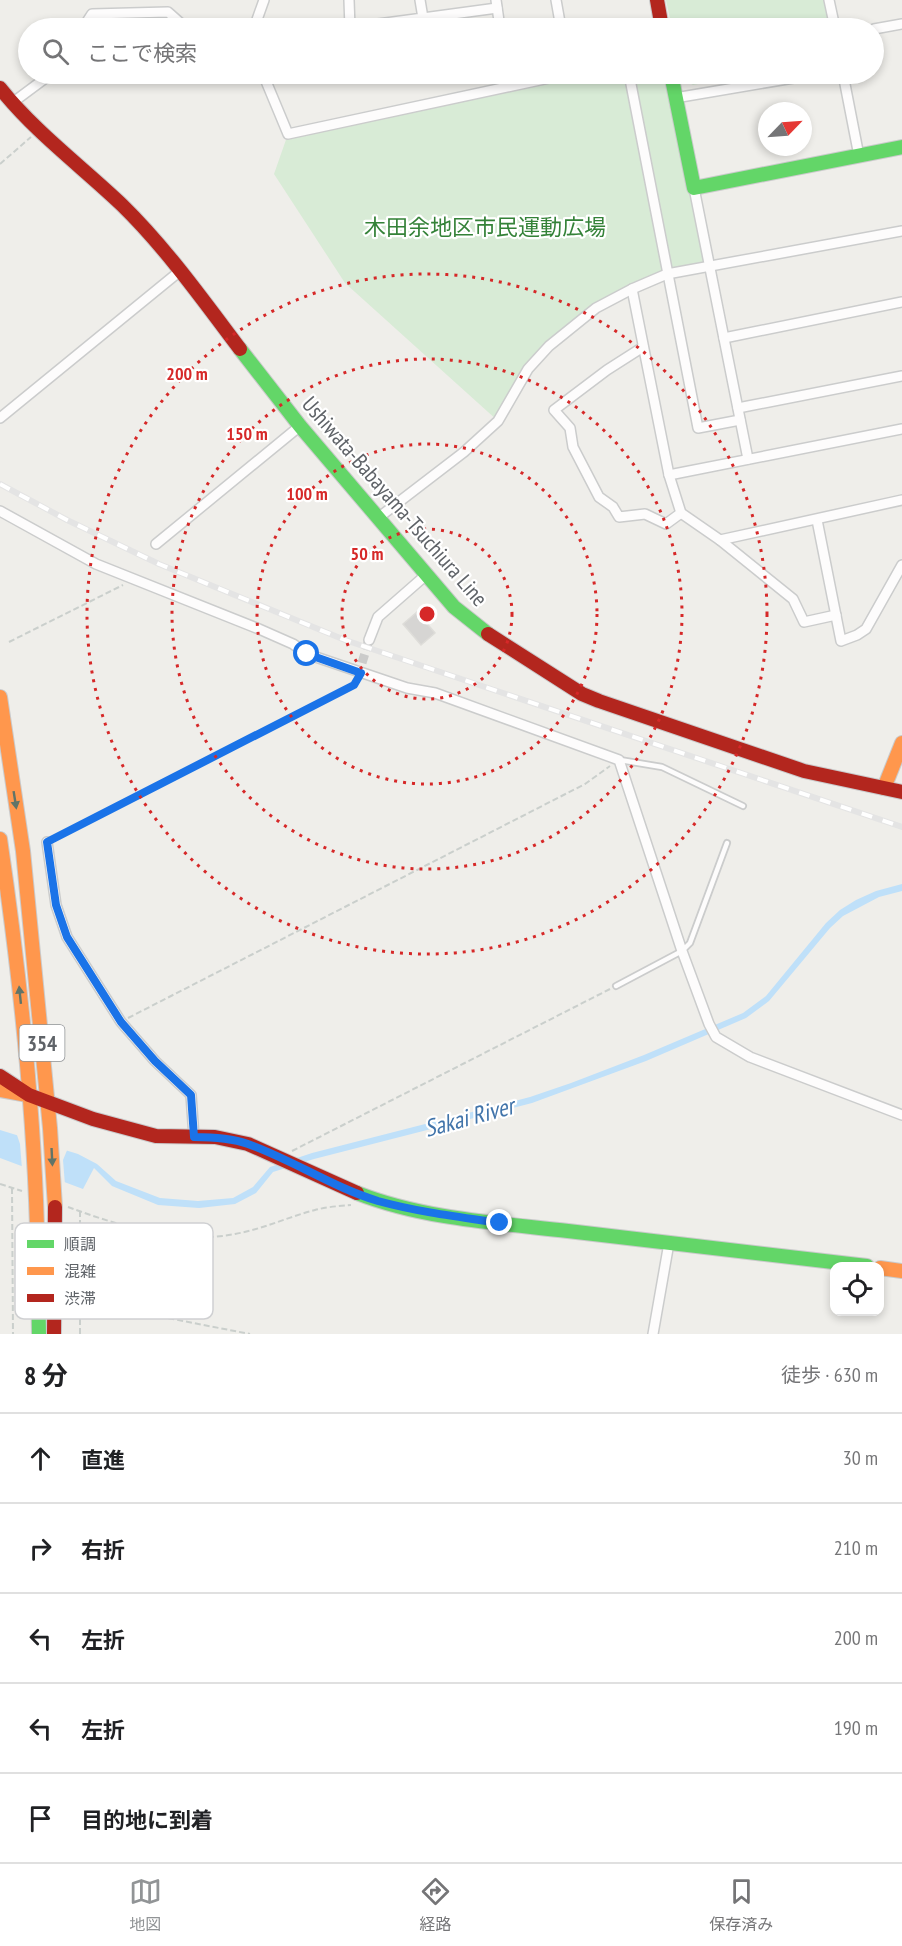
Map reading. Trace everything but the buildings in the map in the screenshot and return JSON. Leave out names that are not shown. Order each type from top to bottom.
[{"type":"main road","points":[[657,0],[660,18]]},
{"type":"main road","points":[[673,84],[694,188],[902,147]]},
{"type":"main road","name":"Ushiwata-Babayama-Tsuchiura Line","points":[[0,88],[40,130],[123,206],[180,271],[300,426],[426,575],[470,621],[513,652],[582,694],[632,715],[804,771],[902,792]]},
{"type":"main road","name":"354","points":[[0,696],[23,851],[48,1103],[53,1223]]},
{"type":"main road","points":[[884,788],[902,742]]},
{"type":"main road","name":"354","points":[[0,839],[16,961],[29,1095],[35,1223]]},
{"type":"main road","points":[[0,1076],[29,1095],[93,1119],[139,1132],[172,1137],[232,1140],[248,1144],[332,1183],[378,1201],[431,1213],[833,1262]]},
{"type":"main road","points":[[0,1090],[29,1095]]},
{"type":"main road","points":[[884,1269],[902,1271]]},
{"type":"main road","name":"354","points":[[39,1319],[39,1334]]},
{"type":"main road","name":"354","points":[[54,1319],[54,1334]]},
{"type":"street","points":[[258,18],[264,0]]},
{"type":"street","points":[[349,0],[349,18]]},
{"type":"street","points":[[420,0],[423,18],[496,4]]},
{"type":"street","points":[[559,18],[556,1],[567,0]]},
{"type":"street","points":[[829,0],[832,18]]},
{"type":"street","points":[[89,18],[92,14],[139,15],[168,12],[175,18]]},
{"type":"street","points":[[884,27],[902,24]]},
{"type":"street","points":[[12,103],[38,84]]},
{"type":"street","points":[[267,84],[288,134],[520,84]]},
{"type":"street","points":[[630,84],[698,428],[740,420]]},
{"type":"street","points":[[675,98],[758,84]]},
{"type":"street","points":[[845,84],[860,156]]},
{"type":"street","points":[[694,188],[748,459]]},
{"type":"street","points":[[378,518],[464,452],[498,421],[528,369],[549,346],[596,308],[667,274],[902,231]]},
{"type":"street","points":[[0,418],[180,271]]},
{"type":"street","points":[[632,289],[669,475],[681,513],[720,540],[793,599],[804,622],[836,615]]},
{"type":"street","points":[[724,338],[902,302]]},
{"type":"street","points":[[643,347],[607,370],[554,410],[570,428],[573,447],[599,497],[613,507],[619,517],[645,514],[666,525],[681,513]]},
{"type":"street","points":[[738,408],[902,376]]},
{"type":"street","points":[[156,544],[300,426]]},
{"type":"street","points":[[669,475],[902,429]]},
{"type":"street","points":[[720,540],[902,500]]},
{"type":"street","points":[[0,511],[96,564],[259,629],[293,644],[307,654],[361,668],[407,688],[435,693],[619,760],[682,951],[716,1037],[750,1057],[902,1115]]},
{"type":"street","points":[[818,520],[841,641],[866,629],[902,565]]},
{"type":"street","points":[[369,640],[378,616],[426,575]]},
{"type":"street","points":[[47,842],[56,905],[67,937],[121,1022],[155,1061],[191,1095],[194,1137]]},
{"type":"street","points":[[653,1334],[669,1243]]},
{"type":"lane","points":[[619,760],[662,767],[743,806]]},
{"type":"lane","points":[[615,986],[682,951],[690,943],[727,843]]},
{"type":"path","points":[[0,164],[40,130]]},
{"type":"path","points":[[9,642],[115,591],[133,578]]},
{"type":"path","points":[[47,842],[354,685],[361,668]]},
{"type":"path","points":[[121,1022],[585,784],[619,760]]},
{"type":"path","points":[[281,1159],[615,986]]},
{"type":"path","points":[[0,1184],[22,1191]]},
{"type":"path","points":[[12,1188],[13,1334]]},
{"type":"path","points":[[213,1236],[233,1235],[315,1210],[357,1204]]},
{"type":"path","points":[[66,1206],[118,1223]]},
{"type":"path","points":[[80,1211],[80,1223]]},
{"type":"path","points":[[173,1319],[250,1334]]},
{"type":"green space","points":[[666,0],[824,0],[827,18],[670,18]]},
{"type":"green space","name":"木田余地区市民運動広場","points":[[521,84],[673,84],[710,267],[667,274],[596,308],[549,346],[498,421],[345,283],[274,174],[288,134]]},
{"type":"water","name":"Sakai River","points":[[902,884],[902,891],[879,897],[843,916],[830,928],[769,1001],[746,1018],[646,1061],[532,1103],[314,1159],[273,1172],[256,1193],[235,1204],[199,1208],[158,1205],[112,1186],[94,1168],[83,1189],[0,1158],[0,1130],[78,1154],[97,1164],[116,1181],[160,1198],[198,1201],[233,1198],[253,1187],[270,1167],[312,1153],[530,1097],[644,1055],[743,1013],[766,996],[826,923],[840,910],[876,891]]},
{"type":"pier","points":[[16,1132],[68,1148],[63,1160],[65,1185],[22,1169],[20,1144]]},
{"type":"tunnel","points":[[362,663],[369,640]]},
{"type":"railway","points":[[0,484],[67,520],[159,564],[345,640],[902,827]]},
{"type":"traffic: fast","points":[[673,84],[694,188],[902,147]]},
{"type":"traffic: fast","points":[[240,349],[300,426],[454,607],[488,634]]},
{"type":"traffic: fast","points":[[357,1193],[408,1209],[461,1219],[832,1262]]},
{"type":"traffic: fast","points":[[39,1319],[39,1334]]},
{"type":"traffic: slow","points":[[0,697],[23,851],[50,1128],[55,1207]]},
{"type":"traffic: slow","points":[[884,788],[902,743]]},
{"type":"traffic: slow","points":[[0,839],[24,1033],[37,1223]]},
{"type":"traffic: slow","points":[[0,1090],[27,1095]]},
{"type":"traffic: slow","points":[[884,1269],[902,1271]]},
{"type":"traffic: jam","points":[[657,0],[660,18]]},
{"type":"traffic: jam","points":[[0,88],[43,134],[122,205],[154,239],[240,349]]},
{"type":"traffic: jam","points":[[488,634],[582,694],[599,701],[804,771],[902,792]]},
{"type":"traffic: jam","points":[[0,1076],[29,1095],[93,1119],[156,1136],[215,1137],[248,1144],[357,1193]]},
{"type":"traffic: jam","points":[[55,1207],[55,1223]]},
{"type":"traffic: jam","points":[[54,1319],[54,1334]]},
{"type":"route","points":[[307,654],[361,673],[354,685],[47,842],[56,905],[67,937],[121,1022],[155,1061],[191,1095],[194,1137],[214,1137],[248,1144],[332,1183],[378,1201],[431,1213],[500,1223]]}]
